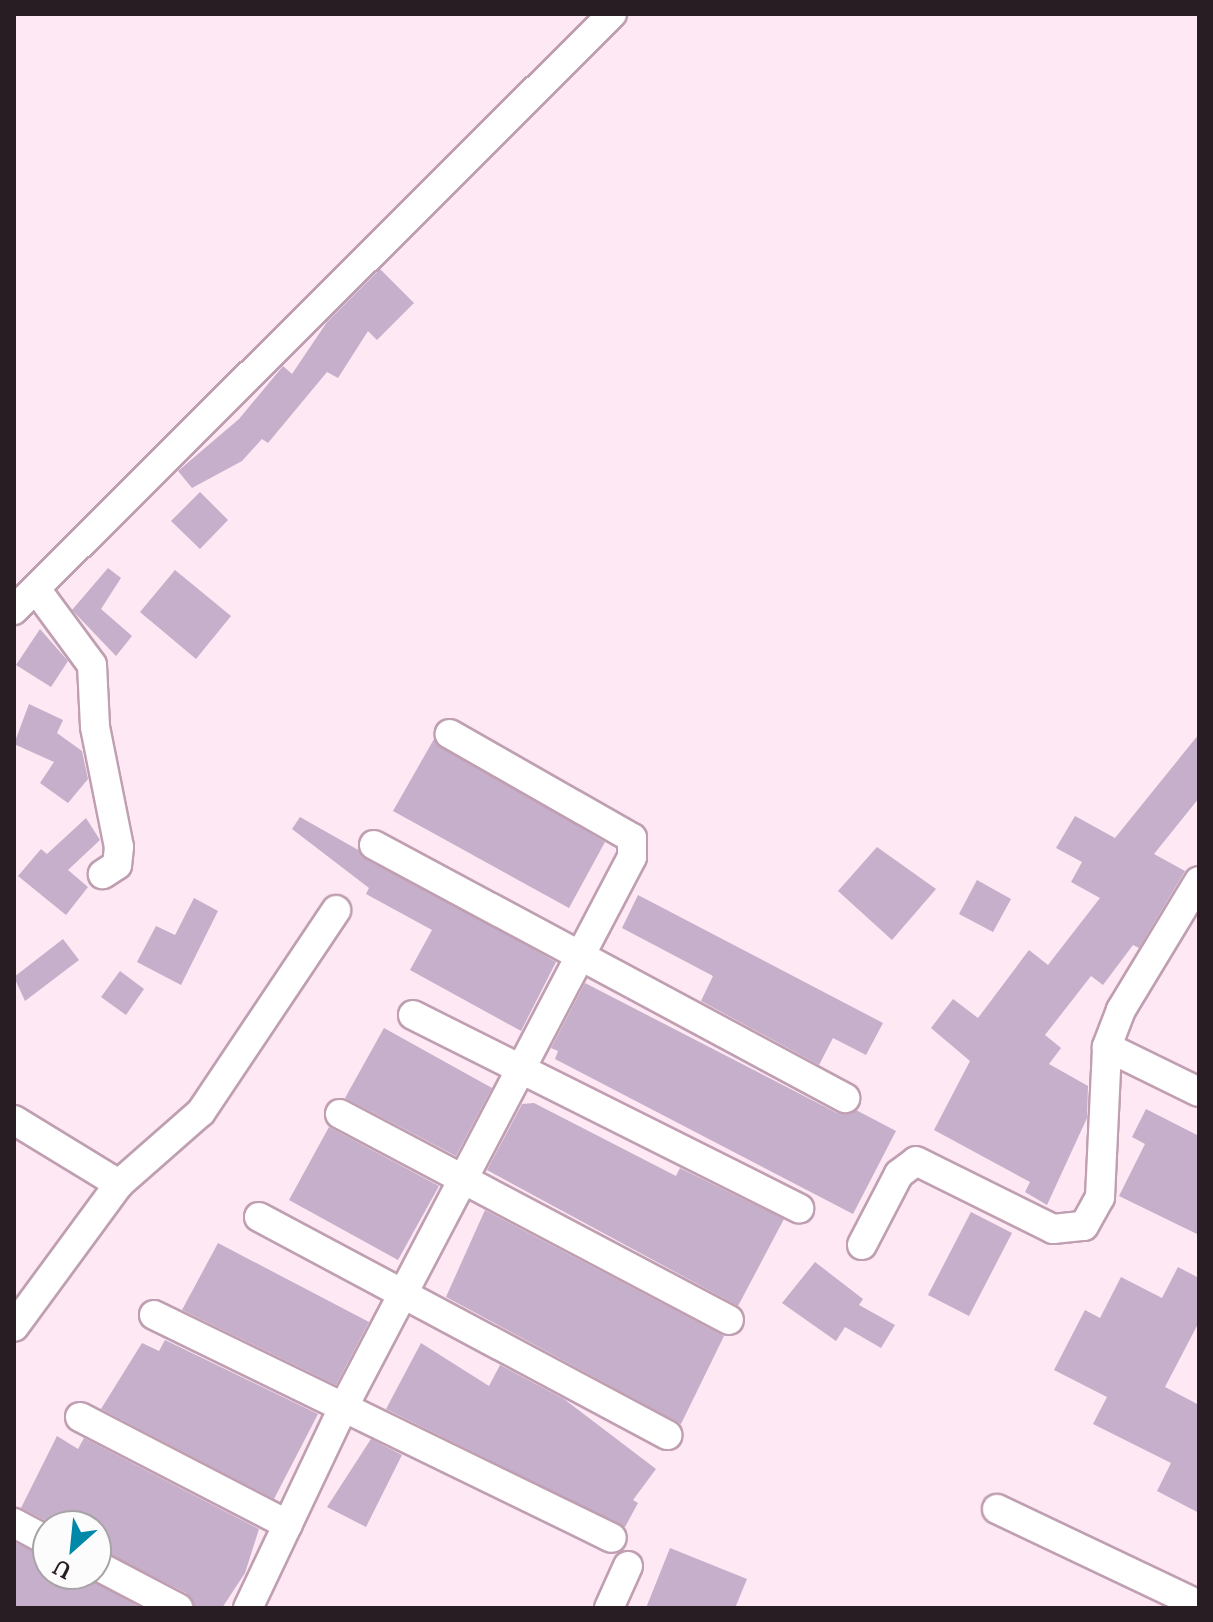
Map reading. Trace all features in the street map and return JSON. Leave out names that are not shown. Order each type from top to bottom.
[{"type":"street","points":[[14,610],[612,14]]},
{"type":"street","points":[[36,589],[92,665],[95,727],[119,847],[117,865],[103,874]]},
{"type":"street","points":[[248,1608],[343,1408],[468,1181],[578,956],[632,857],[632,838],[450,734]]},
{"type":"street","points":[[374,845],[845,1098]]},
{"type":"street","points":[[862,1245],[899,1174],[916,1161],[1053,1229],[1084,1226],[1100,1197],[1107,1047],[1121,1010],[1199,881]]},
{"type":"street","points":[[19,1311],[119,1184],[201,1112],[336,910]]},
{"type":"street","points":[[413,1015],[799,1208]]},
{"type":"street","points":[[1107,1047],[1199,1092]]},
{"type":"street","points":[[340,1114],[729,1320]]},
{"type":"street","points":[[14,1120],[119,1184]]},
{"type":"street","points":[[259,1217],[403,1297],[668,1435]]},
{"type":"street","points":[[154,1315],[612,1538]]},
{"type":"street","points":[[80,1417],[288,1525]]},
{"type":"street","points":[[997,1509],[1199,1605]]},
{"type":"street","points":[[14,1523],[32,1533]]},
{"type":"street","points":[[609,1608],[628,1566]]},
{"type":"street","points":[[112,1573],[178,1608]]},
{"type":"building","points":[[380,269],[414,303],[377,340],[368,331],[338,378],[327,372],[268,443],[262,439],[242,461],[192,488],[178,471],[239,419],[283,366],[292,374],[327,322]]},
{"type":"building","points":[[200,492],[228,520],[200,549],[171,521]]},
{"type":"building","points":[[108,568],[121,578],[101,609],[132,636],[116,656],[72,610]]},
{"type":"building","points":[[175,570],[231,616],[196,659],[140,612]]},
{"type":"building","points":[[40,629],[68,661],[51,687],[16,665]]},
{"type":"building","points":[[29,704],[63,720],[57,733],[82,751],[88,779],[68,803],[40,783],[54,762],[14,744]]},
{"type":"building","points":[[1199,734],[1199,798],[1154,854],[1185,871],[1139,948],[1133,945],[1103,985],[1091,976],[1045,1035],[1061,1048],[1049,1064],[1088,1086],[1087,1118],[1047,1205],[1025,1192],[1030,1182],[934,1130],[970,1061],[931,1028],[953,999],[978,1018],[1029,950],[1048,965],[1100,898],[1071,882],[1082,862],[1056,848],[1075,816],[1115,838]]},
{"type":"building","points":[[434,739],[605,842],[569,908],[393,811]]},
{"type":"building","points":[[300,817],[556,962],[521,1031],[410,970],[432,930],[366,894],[369,888],[292,829]]},
{"type":"building","points":[[86,818],[100,840],[68,870],[88,887],[66,915],[18,876],[41,849],[47,854]]},
{"type":"building","points":[[877,847],[936,889],[892,940],[838,891]]},
{"type":"building","points":[[977,880],[1011,899],[993,932],[959,914]]},
{"type":"building","points":[[638,895],[883,1023],[866,1055],[833,1038],[819,1065],[701,1001],[713,976],[622,928]]},
{"type":"building","points":[[194,898],[218,911],[181,985],[137,962],[156,926],[175,935]]},
{"type":"building","points":[[63,939],[79,960],[25,1001],[14,977]]},
{"type":"building","points":[[120,971],[144,989],[126,1015],[101,997]]},
{"type":"building","points":[[585,983],[837,1113],[856,1110],[896,1131],[853,1214],[555,1059],[558,1051],[551,1048]]},
{"type":"building","points":[[384,1028],[492,1088],[456,1156],[345,1098]]},
{"type":"building","points":[[534,1103],[676,1176],[680,1168],[784,1219],[738,1306],[487,1170],[522,1104]]},
{"type":"building","points":[[1146,1109],[1199,1136],[1199,1235],[1119,1196],[1145,1144],[1132,1137]]},
{"type":"building","points":[[329,1127],[439,1186],[398,1260],[289,1200]]},
{"type":"building","points":[[485,1210],[724,1336],[681,1424],[446,1297]]},
{"type":"building","points":[[971,1212],[1012,1233],[969,1316],[928,1295]]},
{"type":"building","points":[[218,1243],[369,1322],[336,1385],[182,1310]]},
{"type":"building","points":[[815,1262],[863,1299],[859,1305],[895,1325],[881,1348],[845,1327],[836,1341],[782,1303]]},
{"type":"building","points":[[1178,1267],[1199,1278],[1199,1322],[1165,1387],[1199,1405],[1199,1513],[1157,1491],[1171,1463],[1093,1424],[1107,1397],[1054,1370],[1085,1310],[1100,1318],[1121,1277],[1162,1298]]},
{"type":"building","points":[[165,1340],[318,1414],[274,1499],[101,1409],[142,1343],[159,1351]]},
{"type":"building","points":[[421,1343],[489,1386],[500,1365],[564,1399],[656,1469],[633,1500],[638,1503],[625,1527],[386,1409]]},
{"type":"building","points":[[57,1436],[78,1449],[84,1438],[259,1529],[245,1573],[222,1608],[195,1608],[186,1593],[112,1556],[112,1510],[32,1510],[32,1514],[21,1508]]},
{"type":"building","points":[[371,1439],[402,1455],[366,1527],[327,1507]]},
{"type":"building","points":[[14,1542],[32,1550],[32,1590],[110,1590],[141,1608],[14,1608]]},
{"type":"building","points":[[670,1548],[747,1579],[735,1608],[646,1608]]}]
